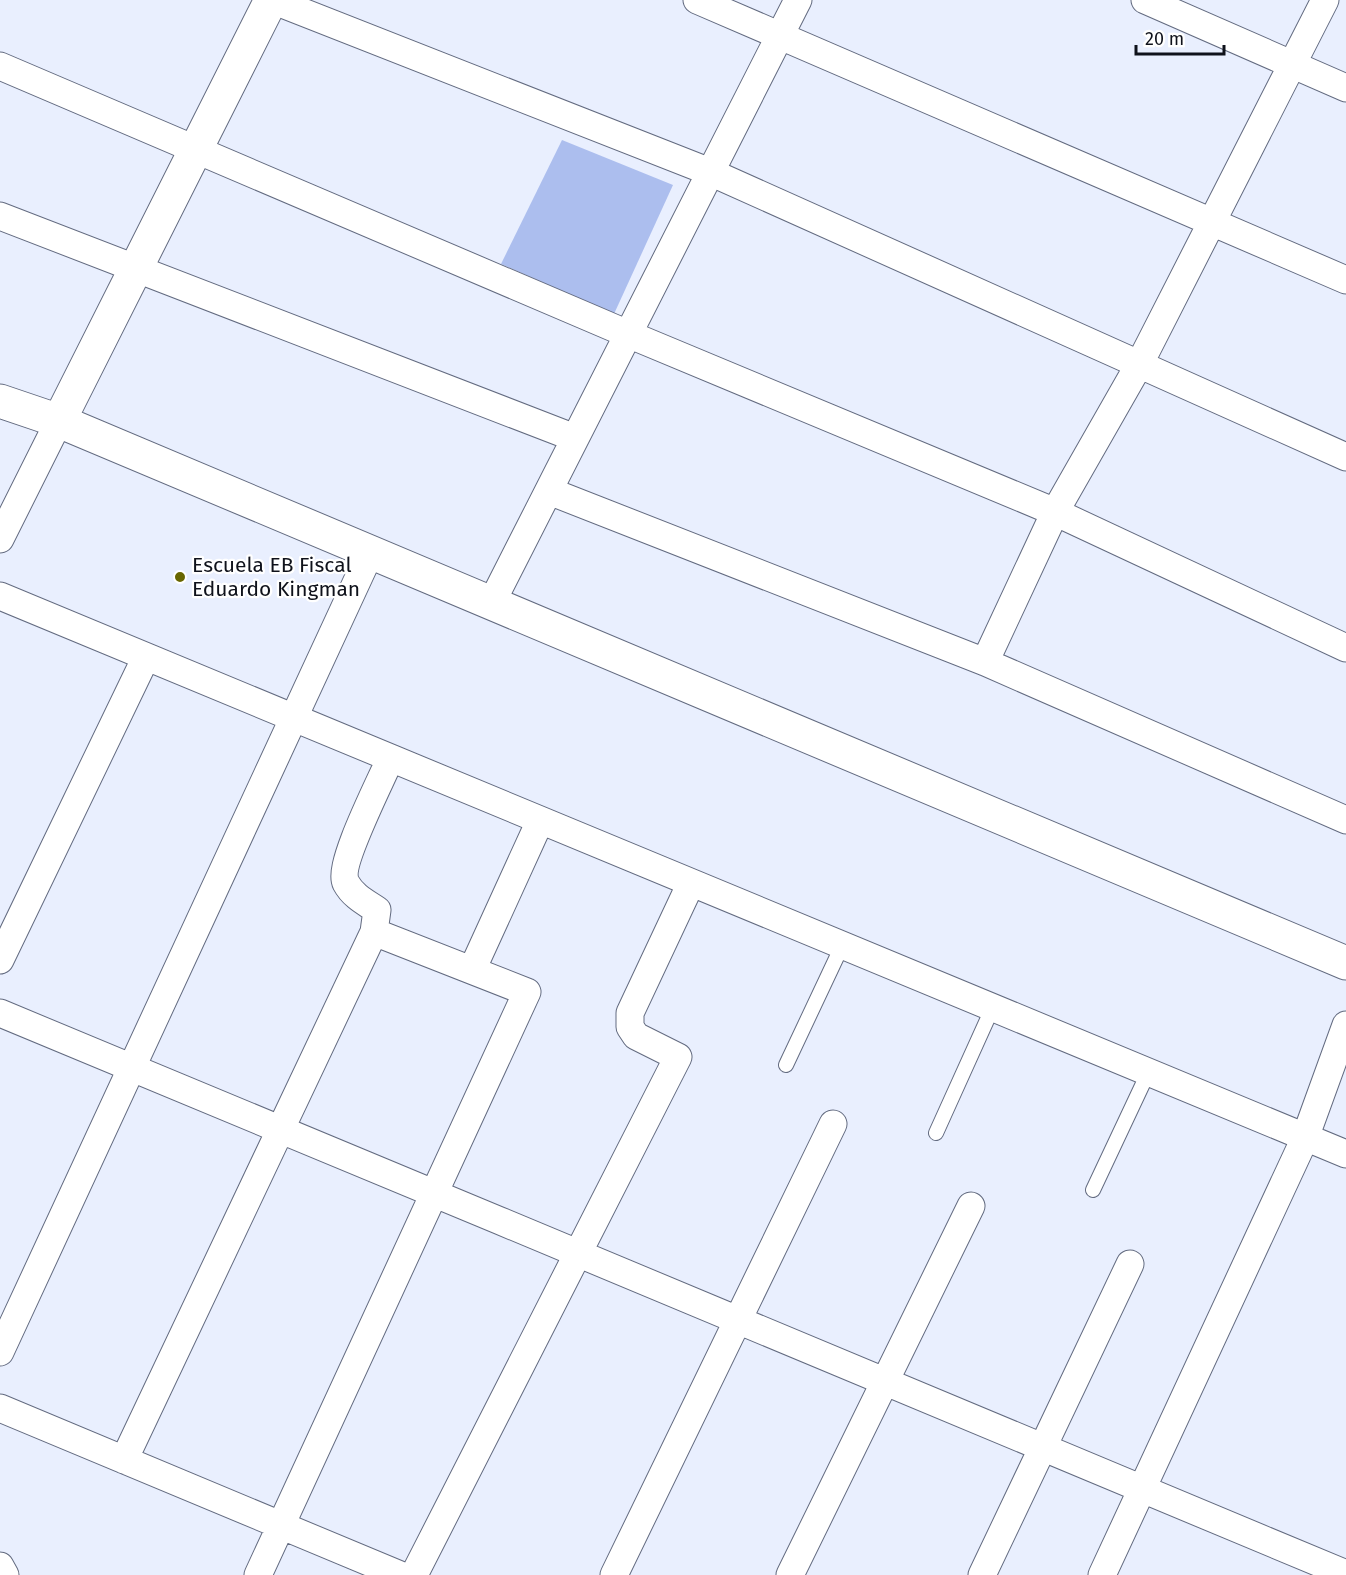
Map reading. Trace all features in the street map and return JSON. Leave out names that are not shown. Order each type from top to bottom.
[{"type":"street","points":[[0,538],[271,0],[710,172],[1346,457]]},
{"type":"street","points":[[697,0],[1346,280]]},
{"type":"street","points":[[491,604],[798,0]]},
{"type":"street","points":[[1145,0],[1346,88]]},
{"type":"street","points":[[985,662],[1055,512],[1140,363],[1325,0]]},
{"type":"street","points":[[0,66],[628,334],[1055,512],[1346,648]]},
{"type":"street","points":[[0,216],[575,438]]},
{"type":"street","points":[[0,401],[59,421],[1346,963]]},
{"type":"street","points":[[549,490],[985,662],[1346,820]]},
{"type":"street","points":[[0,1352],[370,553]]},
{"type":"street","points":[[0,596],[1346,1154]]},
{"type":"street","points":[[0,960],[146,657]]},
{"type":"street","points":[[123,1460],[374,932],[377,910],[355,896],[345,881],[345,861],[390,759]]},
{"type":"street","points":[[472,970],[540,821]]},
{"type":"street","points":[[414,1575],[678,1058],[636,1036],[630,1027],[630,1013],[691,883]]},
{"type":"street","points":[[258,1575],[526,992],[374,932]]},
{"type":"street","points":[[0,1013],[739,1318],[1042,1449],[1346,1574]]},
{"type":"street","points":[[1102,1575],[1305,1138],[1346,1025]]},
{"type":"street","points":[[614,1575],[833,1124]]},
{"type":"street","points":[[790,1575],[971,1206]]},
{"type":"street","points":[[982,1575],[1130,1264]]},
{"type":"street","points":[[0,1408],[400,1575]]},
{"type":"street","points":[[0,1566],[5,1575]]},
{"type":"lane","points":[[786,1065],[842,946]]},
{"type":"lane","points":[[936,1132],[993,1009]]},
{"type":"lane","points":[[1093,1190],[1148,1073]]},
{"type":"shaded area","points":[[562,140],[673,185],[614,314],[501,264]]},
{"type":"place","name":"Escuela EB Fiscal Eduardo Kingman","points":[[180,577]]}]
